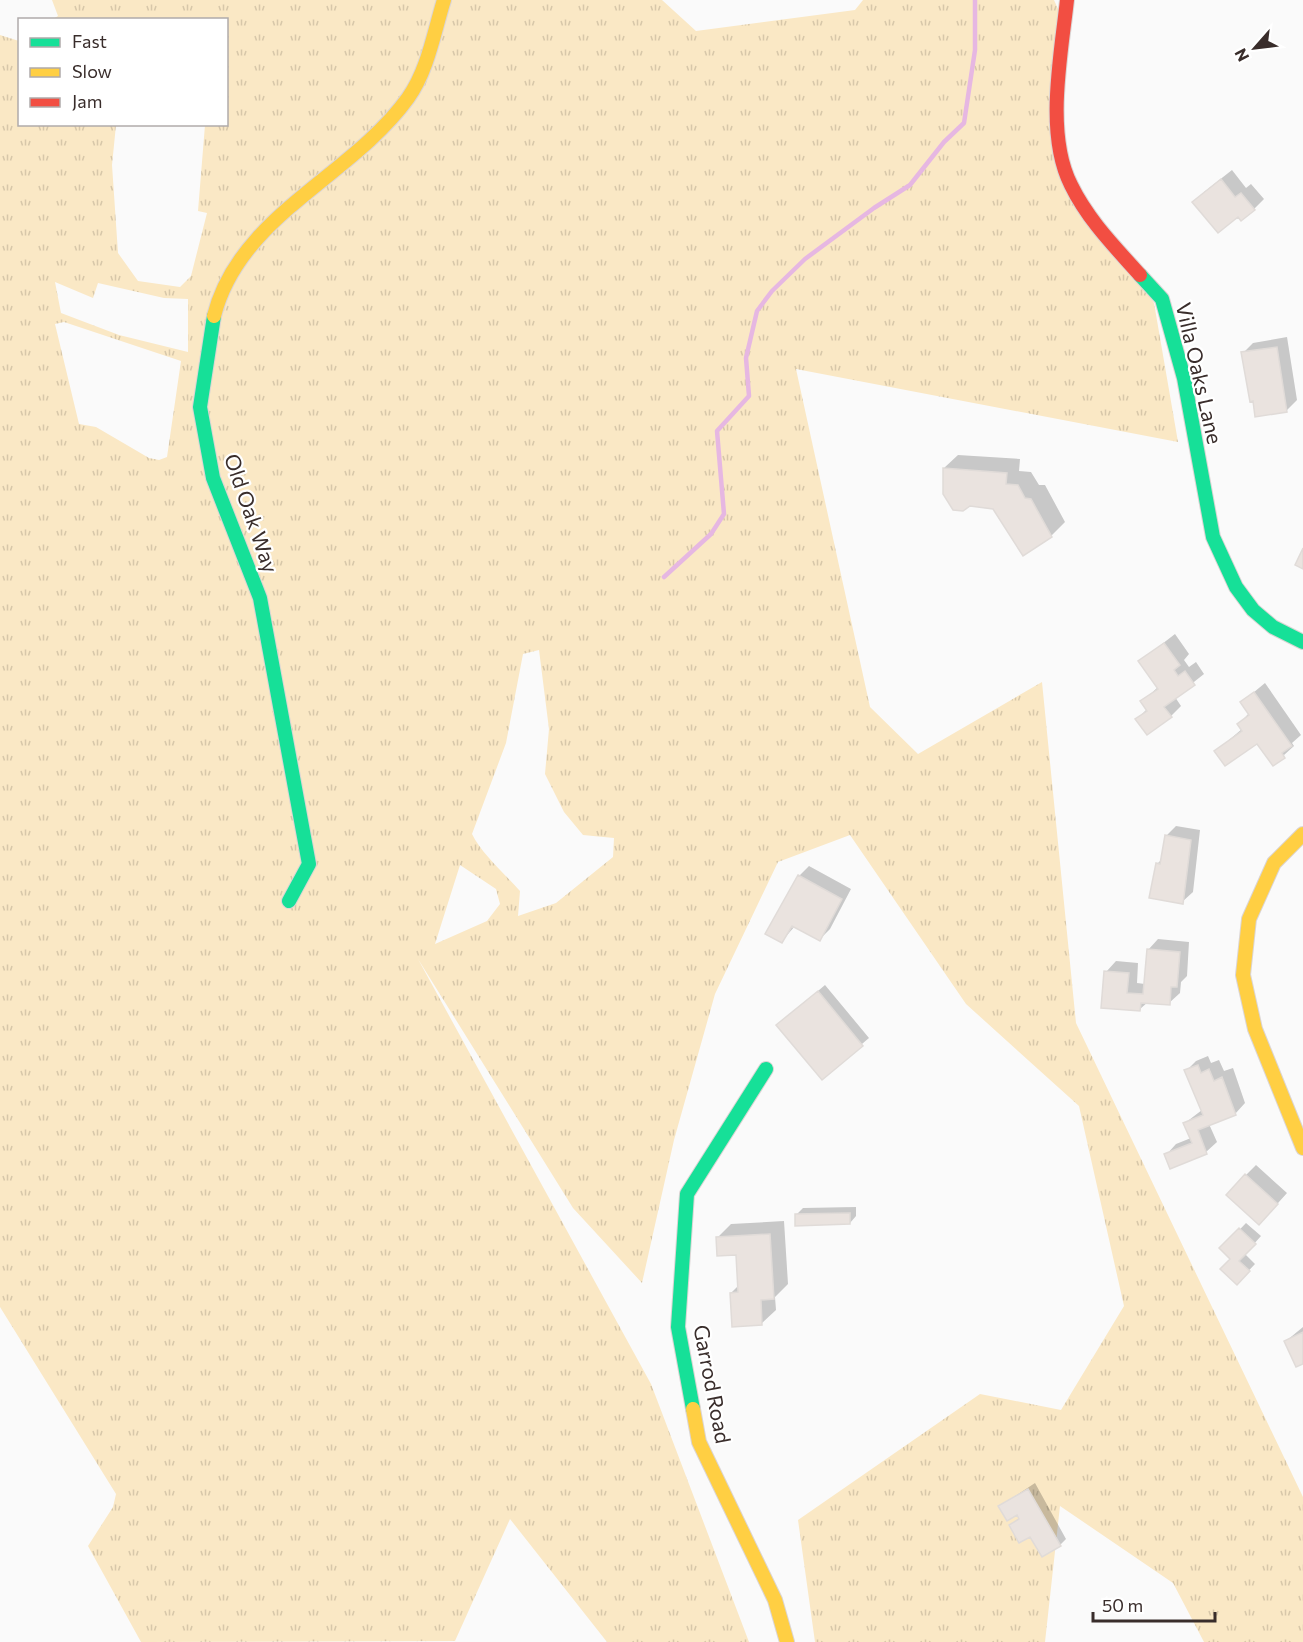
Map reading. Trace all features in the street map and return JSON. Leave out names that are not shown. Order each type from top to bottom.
[{"type":"street","name":"Old Oak Way","points":[[289,901],[309,864],[260,598],[213,478],[200,407],[212,324],[220,292],[231,271],[261,234],[381,130],[409,97],[424,68],[444,0]]},
{"type":"street","name":"Villa Oaks Lane","points":[[1067,0],[1059,77],[1058,145],[1070,184],[1095,225],[1162,299],[1184,378],[1213,537],[1236,587],[1253,610],[1273,627],[1303,642]]},
{"type":"street","points":[[1303,834],[1274,863],[1249,919],[1243,975],[1255,1029],[1303,1148]]},
{"type":"street","name":"Garrod Road","points":[[766,1069],[687,1194],[678,1327],[699,1442],[775,1600],[787,1642]]},
{"type":"green space","points":[[52,0],[662,0],[696,31],[855,10],[863,0],[1054,0],[1059,11],[1052,146],[1154,303],[1178,442],[796,369],[870,707],[918,754],[1042,682],[1076,1023],[1303,1497],[1303,1642],[1204,1642],[1173,1583],[1060,1506],[1045,1642],[815,1642],[798,1520],[980,1394],[1061,1410],[1124,1306],[1079,1106],[966,1004],[850,835],[778,862],[715,994],[674,1140],[642,1283],[573,1208],[418,959],[651,1384],[749,1642],[607,1642],[510,1519],[455,1641],[141,1642],[88,1546],[113,1507],[116,1494],[0,1307],[0,35],[18,41],[18,126],[116,126],[112,165],[118,253],[138,281],[180,287],[191,276],[207,213],[198,211],[205,126],[228,126],[228,18],[55,18],[58,16]],"holes":[[[55,282],[93,298],[98,283],[164,298],[188,299],[188,352],[119,335],[61,313]],[[64,322],[181,361],[167,457],[159,460],[149,458],[96,427],[79,424],[55,324]],[[539,650],[549,729],[545,774],[564,812],[583,835],[614,838],[613,857],[556,903],[518,916],[520,891],[487,856],[472,834],[506,743],[523,654]],[[460,865],[496,889],[500,904],[487,921],[435,944]]]},
{"type":"building","points":[[1221,179],[1235,197],[1241,193],[1255,210],[1241,221],[1238,217],[1218,233],[1192,202]]},
{"type":"building","points":[[1277,347],[1287,412],[1255,417],[1241,352]]},
{"type":"building","points":[[943,468],[1007,473],[1006,484],[1018,485],[1025,498],[1031,499],[1052,537],[1023,556],[993,509],[970,506],[963,511],[953,510],[943,494]]},
{"type":"building","points":[[1303,548],[1303,569],[1295,565]]},
{"type":"building","points":[[1164,643],[1180,665],[1174,670],[1178,676],[1185,671],[1195,685],[1164,707],[1172,717],[1147,735],[1135,719],[1147,711],[1140,701],[1158,689],[1138,661]]},
{"type":"building","points":[[1254,692],[1292,746],[1282,753],[1285,758],[1273,766],[1257,744],[1225,766],[1214,751],[1242,731],[1237,724],[1249,715],[1240,702]]},
{"type":"building","points":[[1165,835],[1191,840],[1183,904],[1149,898],[1156,863],[1160,864]]},
{"type":"building","points":[[798,875],[842,899],[820,941],[792,926],[782,943],[765,934]]},
{"type":"building","points":[[1147,949],[1180,952],[1177,987],[1171,987],[1170,1005],[1141,1003],[1140,1011],[1101,1008],[1104,971],[1129,973],[1127,993],[1143,994]]},
{"type":"building","points":[[818,991],[863,1046],[822,1080],[776,1025]]},
{"type":"building","points":[[1198,1065],[1201,1073],[1209,1069],[1214,1081],[1222,1077],[1236,1115],[1198,1130],[1207,1154],[1170,1169],[1164,1154],[1192,1143],[1183,1123],[1203,1115],[1184,1070]]},
{"type":"building","points":[[1245,1174],[1278,1204],[1259,1225],[1226,1195]]},
{"type":"building","points":[[850,1213],[850,1224],[795,1226],[795,1214]]},
{"type":"building","points":[[1239,1228],[1256,1244],[1239,1261],[1250,1271],[1237,1285],[1220,1269],[1230,1259],[1219,1248]]},
{"type":"building","points":[[770,1234],[774,1299],[761,1300],[762,1325],[732,1327],[730,1293],[738,1292],[736,1255],[717,1256],[716,1237]]},
{"type":"building","points":[[1303,1332],[1303,1364],[1296,1367],[1284,1341]]},
{"type":"building","points":[[1028,1489],[1061,1546],[1042,1557],[1030,1537],[1019,1543],[1009,1525],[1019,1519],[1017,1515],[1007,1521],[998,1506]]},
{"type":"waterway","points":[[664,577],[711,534],[724,514],[717,431],[749,396],[746,358],[757,311],[772,291],[805,259],[874,208],[910,185],[944,142],[964,123],[975,50],[975,0]]},
{"type":"traffic: fast","points":[[1140,275],[1162,299],[1184,378],[1213,537],[1236,587],[1253,610],[1273,627],[1303,642]]},
{"type":"traffic: fast","points":[[214,316],[200,407],[213,478],[260,598],[309,864],[289,901]]},
{"type":"traffic: fast","points":[[693,1409],[678,1327],[687,1194],[766,1069]]},
{"type":"traffic: slow","points":[[214,316],[227,281],[247,251],[271,224],[357,151],[384,126],[408,98],[426,63],[444,0]]},
{"type":"traffic: slow","points":[[1303,834],[1274,863],[1249,919],[1243,975],[1255,1029],[1303,1148]]},
{"type":"traffic: slow","points":[[693,1409],[699,1442],[775,1600],[787,1642]]},
{"type":"traffic: jam","points":[[1067,0],[1057,94],[1057,119],[1063,165],[1085,210],[1102,233],[1140,275]]}]
